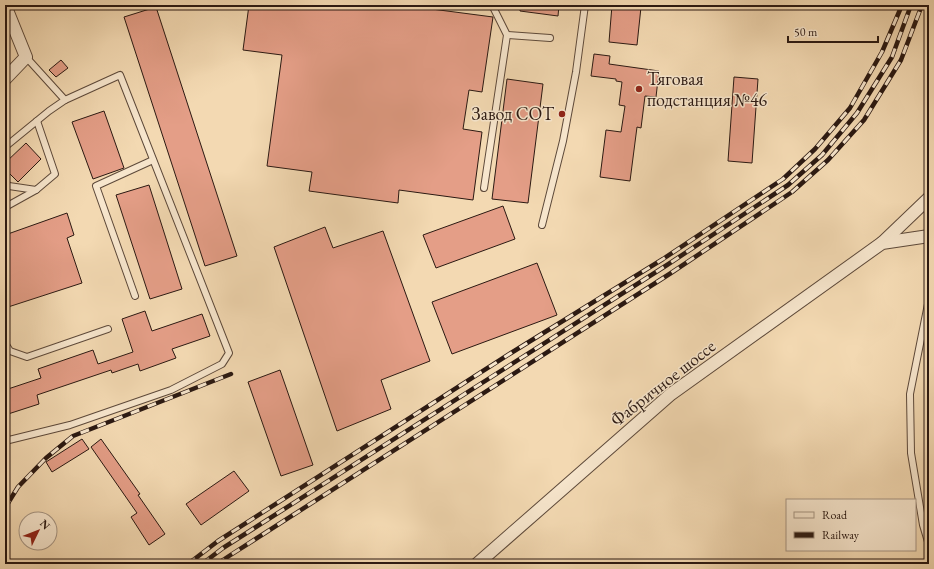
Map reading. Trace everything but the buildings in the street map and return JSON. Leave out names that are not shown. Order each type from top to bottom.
[{"type":"street","points":[[5,5],[26,58],[5,79]]},
{"type":"street","name":"Фабричное шоссе","points":[[477,564],[671,394],[882,243],[929,198]]},
{"type":"street","name":"Фабричное шоссе","points":[[882,243],[929,236]]},
{"type":"lane","points":[[484,188],[507,35],[492,5]]},
{"type":"lane","points":[[542,225],[563,141],[576,72],[586,5]]},
{"type":"lane","points":[[507,35],[550,38]]},
{"type":"lane","points":[[26,58],[65,100]]},
{"type":"lane","points":[[5,147],[37,120],[65,100],[120,75],[228,353],[222,364],[171,390],[70,425],[5,441]]},
{"type":"lane","points":[[5,206],[36,190],[55,174],[37,120]]},
{"type":"lane","points":[[135,296],[96,186],[153,160]]},
{"type":"lane","points":[[5,182],[9,186],[36,190]]},
{"type":"lane","points":[[929,299],[910,394],[912,453],[923,525],[929,545]]},
{"type":"lane","points":[[5,344],[10,351],[27,357],[108,329]]},
{"type":"railway","points":[[188,564],[218,541],[511,353],[663,259],[783,179],[815,149],[850,108],[882,52],[902,5]]},
{"type":"railway","points":[[202,564],[223,548],[667,265],[788,185],[822,155],[857,113],[892,57],[911,5]]},
{"type":"railway","points":[[217,564],[671,273],[792,192],[828,160],[864,120],[901,60],[922,5]]},
{"type":"railway","points":[[5,508],[18,487],[46,458],[73,436],[231,374]]},
{"type":"place","name":"Тяговая подстанция №46","points":[[639,89]]},
{"type":"place","name":"Завод СОТ","points":[[562,114]]}]
